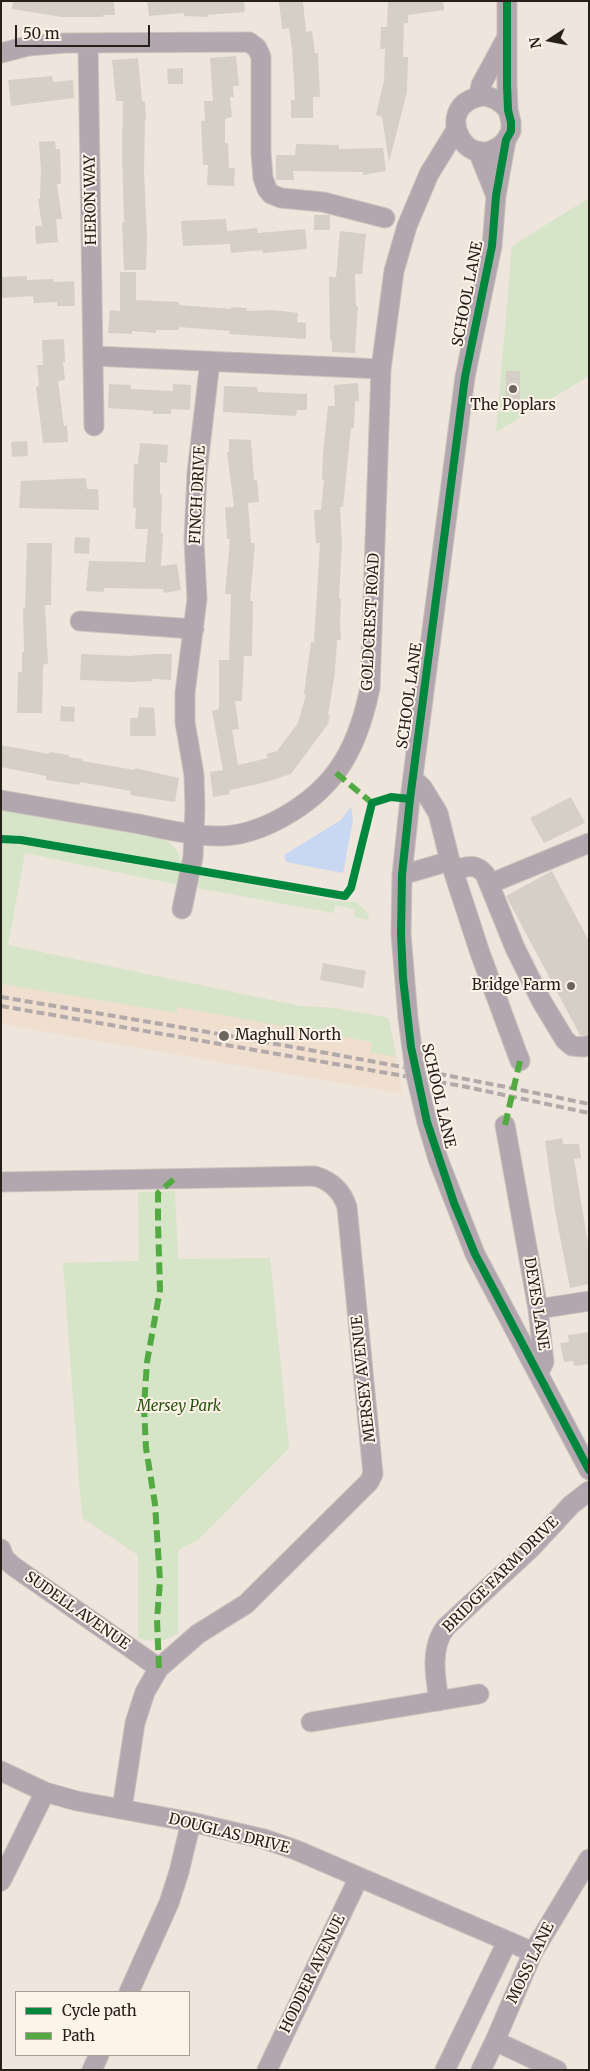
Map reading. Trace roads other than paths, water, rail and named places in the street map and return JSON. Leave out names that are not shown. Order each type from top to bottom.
[{"type":"street","name":"SCHOOL LANE","points":[[508,1],[508,110],[511,122],[510,131],[506,140],[496,196],[492,246],[465,377],[402,875],[402,934],[408,1018],[415,1070],[438,1159],[475,1254],[538,1374]]},
{"type":"street","name":"SCHOOL LANE","points":[[479,96],[481,85],[508,36]]},
{"type":"street","points":[[1,53],[28,46],[88,43],[243,41],[254,44],[261,57],[261,153],[263,178],[267,189],[271,194],[281,198],[324,202],[385,218]]},
{"type":"street","name":"HERON WAY","points":[[88,43],[94,426]]},
{"type":"street","points":[[456,130],[457,114],[462,105],[479,96],[496,99],[508,110]]},
{"type":"street","name":"SCHOOL LANE","points":[[456,130],[462,142],[473,150],[496,196]]},
{"type":"street","name":"GOLDCREST ROAD","points":[[1,800],[218,836],[236,834],[271,823],[290,814],[307,802],[336,773],[359,729],[366,709],[372,666],[381,369],[394,271],[407,226],[429,174],[456,130]]},
{"type":"street","points":[[429,174],[473,150],[493,151],[506,140]]},
{"type":"street","points":[[93,356],[381,369]]},
{"type":"street","name":"FINCH DRIVE","points":[[182,909],[193,857],[194,774],[185,722],[185,693],[198,599],[194,540],[197,473],[210,362]]},
{"type":"street","points":[[80,621],[194,629]]},
{"type":"street","points":[[413,779],[422,787],[438,813],[452,865],[480,953],[520,1061]]},
{"type":"street","points":[[489,884],[589,843]]},
{"type":"street","points":[[402,875],[452,865],[478,867],[489,884],[515,948],[561,1033],[572,1046],[584,1047],[589,1045]]},
{"type":"street","name":"DEYES LANE","points":[[505,1125],[538,1309],[544,1362],[538,1374]]},
{"type":"street","name":"MERSEY AVENUE","points":[[1,1182],[315,1176],[336,1186],[344,1198],[349,1227],[373,1474],[369,1482],[246,1604],[198,1634],[159,1668],[145,1692],[135,1723],[122,1809]]},
{"type":"street","points":[[538,1309],[589,1301]]},
{"type":"street","points":[[538,1374],[589,1470]]},
{"type":"street","name":"BRIDGE FARM DRIVE","points":[[439,1701],[435,1680],[436,1647],[439,1636],[446,1627],[531,1548],[571,1505],[589,1491]]},
{"type":"street","name":"SUDELL AVENUE","points":[[1,1548],[4,1558],[13,1566],[159,1668]]},
{"type":"street","points":[[311,1722],[479,1694]]},
{"type":"street","name":"DOUGLAS DRIVE","points":[[1,1771],[45,1792],[77,1801],[190,1822],[264,1839],[296,1850],[533,1952]]},
{"type":"street","points":[[1,1881],[45,1792]]},
{"type":"street","points":[[129,1991],[169,1903],[179,1872],[190,1822]]},
{"type":"street","name":"MOSS LANE","points":[[481,2070],[533,1952],[589,1860]]},
{"type":"street","name":"HODDER AVENUE","points":[[267,2070],[359,1877]]},
{"type":"street","points":[[445,2070],[507,1942]]},
{"type":"street","points":[[495,2041],[557,2070]]},
{"type":"street","points":[[92,2070],[99,2056]]},
{"type":"water","points":[[351,807],[353,820],[343,873],[286,862],[284,855],[341,820]]},
{"type":"railway","points":[[1,997],[369,1061],[589,1104]]},
{"type":"railway","points":[[1,1006],[462,1086],[589,1113]]},
{"type":"place","name":"The Poplars","points":[[513,389]]},
{"type":"place","name":"Bridge Farm","points":[[571,986]]},
{"type":"place","name":"Maghull North","points":[[224,1036]]},
{"type":"park label","name":"Mersey Park","points":[[179,1407]]}]
